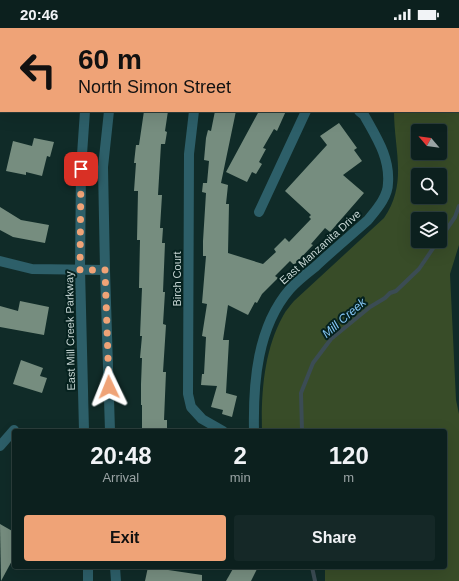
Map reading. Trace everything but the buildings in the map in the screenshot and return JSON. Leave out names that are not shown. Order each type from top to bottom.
[{"type":"street","name":"East Mill Creek Parkway","points":[[84,429],[80,270],[81,169],[85,112]]},
{"type":"street","points":[[109,112],[103,167],[110,429]]},
{"type":"street","name":"Birch Court","points":[[194,112],[189,154],[188,394],[192,407],[202,419],[220,429]]},
{"type":"street","points":[[259,212],[306,112]]},
{"type":"street","name":"East Manzanita Drive","points":[[254,429],[253,402],[260,354],[270,318],[290,288],[368,220],[378,208],[385,194],[388,184],[386,157],[364,115],[360,112]]},
{"type":"street","points":[[0,261],[32,269],[105,270]]},
{"type":"street","points":[[0,446],[12,432]]},
{"type":"street","points":[[88,569],[88,581]]},
{"type":"street","points":[[115,569],[116,581]]},
{"type":"green space","points":[[394,112],[459,112],[459,245],[450,274],[456,400],[459,414],[459,581],[325,581],[325,569],[447,569],[447,429],[262,429],[262,402],[265,372],[272,343],[285,312],[294,301],[384,218],[396,192],[398,166]]},
{"type":"waterway","name":"Mill Creek","points":[[447,229],[455,217],[459,206]]},
{"type":"waterway","name":"Mill Creek","points":[[302,429],[301,393],[313,363],[331,339],[370,307],[385,298],[390,293],[396,291],[419,269],[433,248]]},
{"type":"waterway","name":"Mill Creek","points":[[312,569],[315,581]]},
{"type":"route","points":[[81,169],[80,270],[105,270],[109,387]]}]
